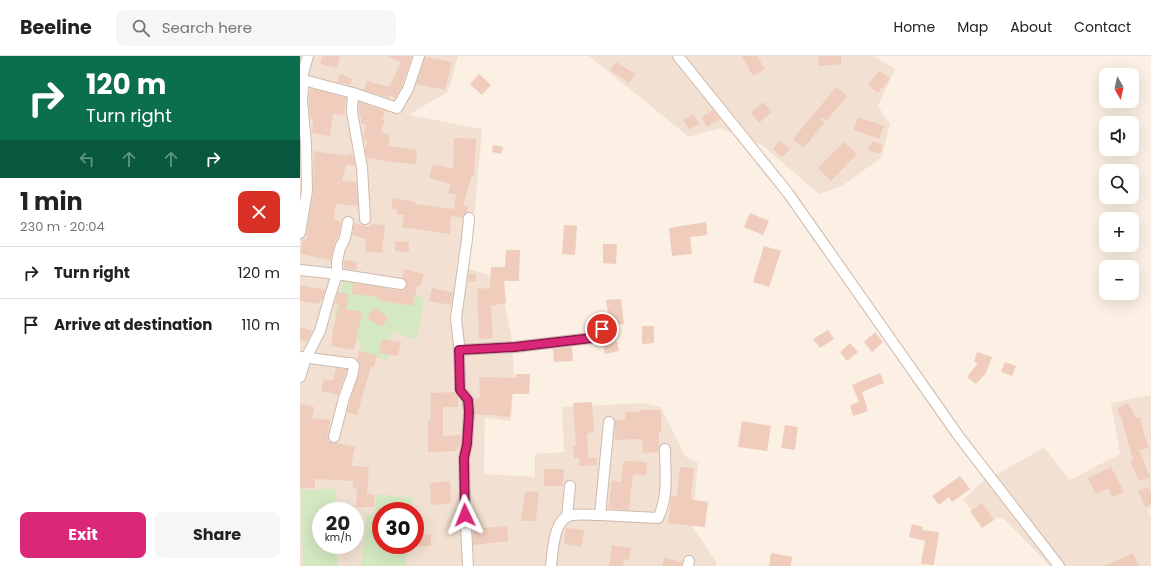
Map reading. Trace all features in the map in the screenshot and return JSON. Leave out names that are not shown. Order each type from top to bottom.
[{"type":"street","points":[[300,233],[307,191],[302,101],[303,88],[300,80],[308,56]]},
{"type":"street","points":[[300,80],[353,93],[397,108],[408,89],[419,56]]},
{"type":"street","points":[[678,56],[788,193],[960,438],[1059,566]]},
{"type":"street","points":[[353,93],[352,112],[362,168],[365,219]]},
{"type":"street","points":[[468,566],[464,506],[464,458],[467,444],[469,412],[468,400],[460,390],[459,350],[456,318],[469,218]]},
{"type":"street","points":[[300,377],[303,358],[320,330],[336,274],[337,261],[348,222]]},
{"type":"street","points":[[300,270],[401,284]]},
{"type":"street","points":[[459,350],[515,347],[592,338],[602,329]]},
{"type":"street","points":[[303,358],[351,363],[354,366],[334,437]]},
{"type":"street","points":[[600,515],[609,422]]},
{"type":"street","points":[[551,566],[557,527],[567,517],[572,515],[600,515],[658,518],[662,511],[665,496],[665,449]]},
{"type":"street","points":[[567,517],[570,486]]},
{"type":"shaded area","points":[[300,56],[458,56],[448,92],[408,115],[482,129],[475,209],[456,265],[499,278],[511,334],[514,378],[511,421],[485,418],[484,474],[535,477],[535,454],[564,452],[562,407],[643,403],[661,407],[685,456],[698,463],[692,526],[716,561],[717,566],[300,566]]},
{"type":"shaded area","points":[[589,56],[874,56],[895,69],[878,106],[890,124],[882,157],[842,186],[819,194],[762,145],[720,128],[689,137]]},
{"type":"shaded area","points":[[1151,395],[1151,508],[1148,509],[1151,518],[1151,566],[1050,566],[1002,517],[982,523],[963,500],[982,482],[1044,448],[1070,480],[1120,454],[1111,403]]},
{"type":"green space","points":[[344,277],[385,280],[384,287],[424,298],[417,340],[391,331],[388,360],[361,355],[360,340],[345,338],[346,318],[334,316]]},
{"type":"green space","points":[[336,489],[336,502],[312,502],[312,554],[337,554],[337,566],[303,566],[301,490]]},
{"type":"green space","points":[[376,494],[413,498],[412,502],[375,502]]},
{"type":"green space","points":[[367,515],[372,515],[372,554],[407,554],[405,566],[361,566],[362,554],[364,554]]},
{"type":"building","points":[[322,56],[340,56],[337,68],[320,64]]},
{"type":"building","points":[[387,56],[412,56],[402,86],[395,98],[390,95],[389,98],[364,90],[367,81],[389,87],[401,62]]},
{"type":"building","points":[[742,56],[757,56],[765,69],[753,76]]},
{"type":"building","points":[[818,56],[841,56],[841,64],[819,66]]},
{"type":"building","points":[[425,57],[452,62],[445,90],[417,84]]},
{"type":"building","points":[[616,62],[635,74],[629,83],[610,70]]},
{"type":"building","points":[[879,71],[890,78],[878,93],[868,85]]},
{"type":"building","points":[[340,74],[352,79],[350,85],[337,82]]},
{"type":"building","points":[[479,74],[491,85],[482,95],[470,84]]},
{"type":"building","points":[[836,87],[847,96],[827,120],[819,118],[824,123],[804,148],[793,139]]},
{"type":"building","points":[[310,88],[346,98],[344,115],[333,114],[330,136],[312,133],[313,118],[310,117]]},
{"type":"building","points":[[359,102],[385,111],[382,119],[385,120],[381,132],[390,135],[388,146],[417,150],[416,164],[367,158],[365,150],[367,141],[364,140],[363,137],[366,125],[361,123]]},
{"type":"building","points":[[763,102],[772,112],[759,123],[751,113]]},
{"type":"building","points":[[713,110],[720,119],[707,127],[702,117]]},
{"type":"building","points":[[693,114],[699,124],[689,129],[683,120]]},
{"type":"building","points":[[858,117],[884,126],[879,139],[853,130]]},
{"type":"building","points":[[454,138],[476,139],[474,176],[472,176],[463,205],[468,206],[467,212],[464,214],[463,218],[451,216],[450,234],[402,227],[404,215],[397,214],[397,209],[391,209],[393,198],[416,202],[415,204],[454,209],[456,195],[448,193],[451,184],[429,178],[433,164],[453,169]]},
{"type":"building","points":[[780,141],[790,149],[782,157],[773,149]]},
{"type":"building","points":[[872,141],[883,145],[880,154],[868,150]]},
{"type":"building","points":[[844,142],[857,154],[831,181],[818,168]]},
{"type":"building","points":[[493,145],[503,147],[501,154],[492,152]]},
{"type":"building","points":[[314,151],[348,156],[348,154],[353,155],[355,166],[346,165],[342,181],[356,182],[358,206],[336,204],[334,220],[341,222],[339,235],[334,246],[331,260],[300,254],[303,239],[306,239],[313,192]]},
{"type":"building","points":[[750,213],[769,221],[763,235],[744,227]]},
{"type":"building","points":[[706,222],[707,235],[690,237],[692,254],[672,256],[669,228]]},
{"type":"building","points":[[354,223],[371,227],[371,224],[385,225],[382,253],[365,251],[366,239],[352,235]]},
{"type":"building","points":[[564,225],[577,226],[575,255],[562,254]]},
{"type":"building","points":[[395,241],[409,242],[409,252],[395,251]]},
{"type":"building","points":[[603,244],[617,244],[616,264],[603,263]]},
{"type":"building","points":[[764,246],[781,251],[769,287],[753,282]]},
{"type":"building","points":[[506,250],[520,250],[519,281],[504,281],[506,303],[491,306],[493,338],[479,339],[477,289],[490,288],[491,267],[505,267]]},
{"type":"building","points":[[344,260],[358,262],[356,270],[344,268]]},
{"type":"building","points":[[404,269],[424,274],[420,287],[417,286],[413,306],[377,300],[379,297],[352,294],[353,283],[404,290],[407,285],[405,279],[402,278]]},
{"type":"building","points":[[469,274],[476,274],[476,281],[468,281]]},
{"type":"building","points":[[300,285],[325,290],[319,304],[300,301]]},
{"type":"building","points":[[432,288],[453,292],[451,305],[429,301]]},
{"type":"building","points":[[338,292],[349,294],[346,309],[362,312],[354,350],[331,346],[339,304],[335,303]]},
{"type":"building","points":[[621,299],[624,324],[607,326],[604,323],[603,314],[608,313],[606,300]]},
{"type":"building","points":[[373,307],[388,317],[382,327],[367,318]]},
{"type":"building","points":[[642,326],[654,326],[654,343],[642,344]]},
{"type":"building","points":[[300,327],[312,331],[307,342],[300,340]]},
{"type":"building","points":[[828,330],[834,339],[820,348],[813,339]]},
{"type":"building","points":[[875,332],[883,342],[872,352],[864,342]]},
{"type":"building","points":[[382,339],[401,342],[398,356],[379,353]]},
{"type":"building","points":[[617,341],[619,351],[605,354],[603,343]]},
{"type":"building","points":[[850,343],[858,352],[847,361],[840,352]]},
{"type":"building","points":[[572,347],[573,361],[554,362],[553,349]]},
{"type":"building","points":[[359,351],[377,355],[374,367],[371,366],[357,415],[347,412],[360,367],[357,360]]},
{"type":"building","points":[[977,352],[992,357],[986,373],[976,384],[967,377],[978,363],[974,362]]},
{"type":"building","points":[[1005,362],[1016,366],[1012,376],[1001,372]]},
{"type":"building","points":[[336,368],[347,369],[338,395],[321,391],[324,379],[333,381]]},
{"type":"building","points":[[880,373],[884,383],[862,392],[868,411],[853,416],[850,405],[859,402],[852,385]]},
{"type":"building","points":[[516,374],[530,374],[529,394],[512,394],[510,417],[475,415],[474,398],[480,398],[479,377],[515,378]]},
{"type":"building","points":[[454,392],[458,397],[458,407],[443,407],[443,436],[460,435],[461,443],[456,451],[428,452],[428,421],[431,421],[430,393]]},
{"type":"building","points":[[592,402],[594,432],[587,433],[588,458],[597,458],[597,465],[579,466],[579,458],[574,458],[573,446],[576,445],[573,403]]},
{"type":"building","points":[[1128,403],[1136,418],[1140,417],[1148,448],[1139,450],[1150,477],[1139,481],[1130,461],[1133,460],[1122,420],[1117,409]]},
{"type":"building","points":[[300,404],[314,407],[312,418],[330,420],[327,441],[355,447],[351,466],[369,467],[367,494],[375,495],[374,502],[372,502],[372,507],[364,507],[364,502],[356,502],[357,489],[353,488],[353,481],[315,479],[315,488],[300,488]]},
{"type":"building","points":[[639,410],[661,410],[659,452],[643,453],[642,439],[615,440],[615,420],[625,420],[625,412],[639,412]]},
{"type":"building","points":[[742,421],[771,426],[767,451],[738,447]]},
{"type":"building","points":[[785,425],[798,427],[795,450],[781,448]]},
{"type":"building","points":[[624,461],[647,462],[646,475],[633,474],[629,510],[608,508],[612,480],[621,482]]},
{"type":"building","points":[[680,467],[694,468],[691,497],[692,500],[708,502],[705,527],[668,523],[671,496],[677,496]]},
{"type":"building","points":[[1111,467],[1124,492],[1113,497],[1108,488],[1096,494],[1088,478]]},
{"type":"building","points":[[544,469],[564,469],[563,486],[544,486]]},
{"type":"building","points":[[960,476],[970,489],[952,502],[949,497],[939,505],[932,496]]},
{"type":"building","points":[[450,481],[451,503],[431,505],[430,483]]},
{"type":"building","points":[[1148,487],[1151,493],[1151,504],[1145,507],[1138,491]]},
{"type":"building","points":[[525,491],[539,492],[536,521],[521,521]]},
{"type":"building","points":[[982,503],[994,520],[982,528],[970,511]]},
{"type":"building","points":[[912,524],[923,527],[922,530],[939,532],[934,565],[921,564],[925,541],[909,537]]},
{"type":"building","points":[[507,526],[508,541],[473,545],[473,529]]},
{"type":"building","points":[[566,528],[584,530],[582,547],[564,544]]},
{"type":"building","points":[[424,534],[431,534],[431,546],[424,546]]},
{"type":"building","points":[[612,545],[631,548],[629,560],[624,559],[623,566],[609,566]]},
{"type":"building","points":[[771,553],[792,557],[791,566],[769,566]]},
{"type":"building","points":[[1133,553],[1139,566],[1104,566]]},
{"type":"building","points":[[664,558],[682,562],[682,566],[662,566]]},
{"type":"route","points":[[465,515],[464,458],[467,444],[469,412],[468,400],[465,394],[460,390],[459,350],[515,347],[592,338],[602,329]]}]
